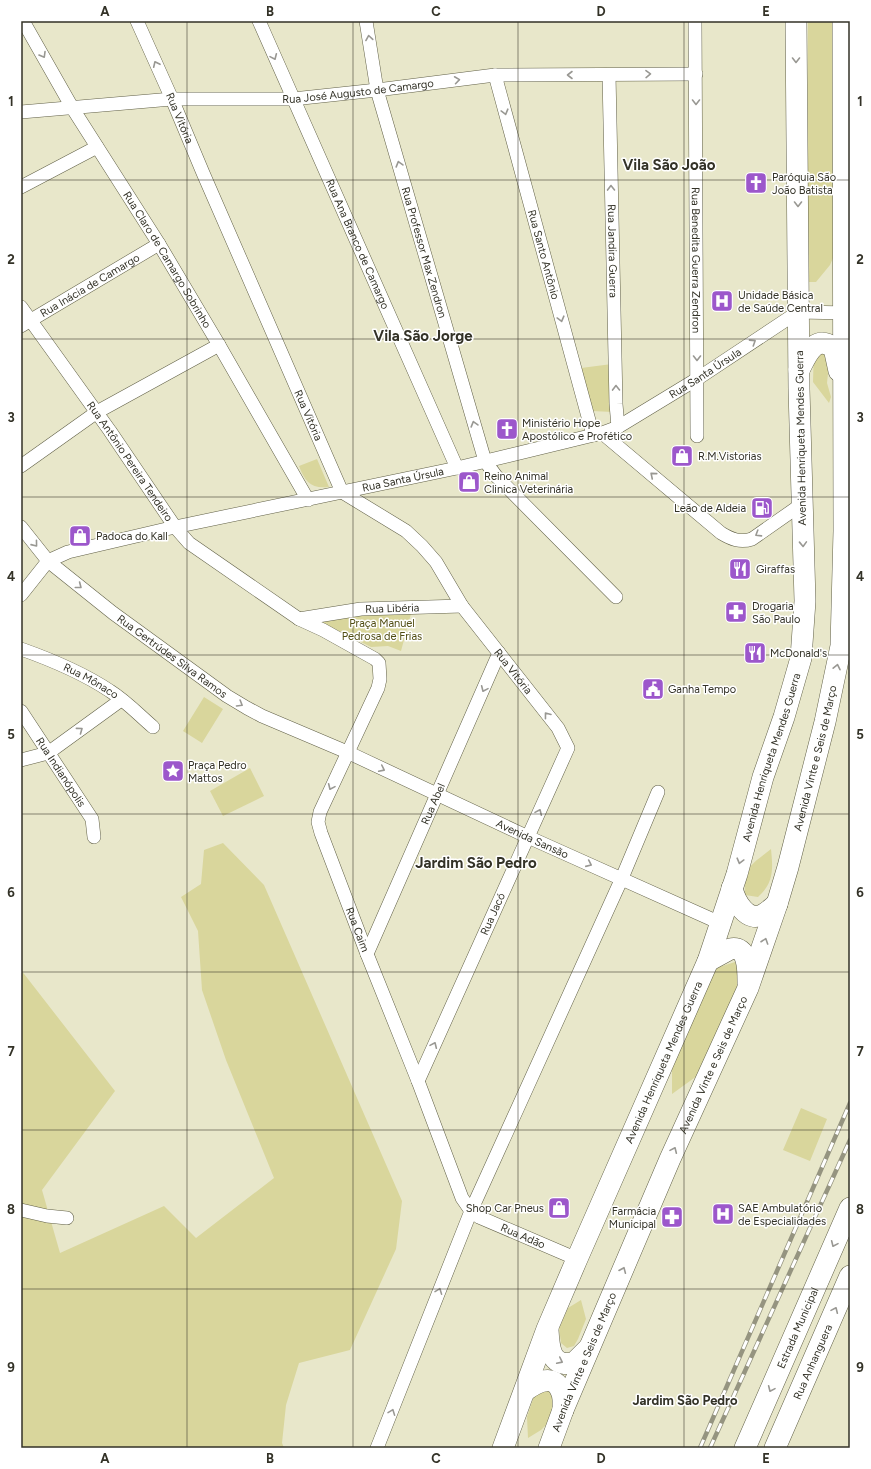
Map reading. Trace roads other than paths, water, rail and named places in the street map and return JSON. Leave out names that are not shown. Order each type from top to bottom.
[{"type":"main road","name":"Avenida Henriqueta Mendes Guerra","points":[[503,1448],[576,1259],[708,961],[737,874],[763,777],[784,717],[801,658],[805,601],[798,312],[796,21]]},
{"type":"main road","name":"Avenida Vinte e Seis de Março","points":[[549,1448],[563,1410],[672,1152],[748,988],[777,904],[825,722],[841,646],[844,531],[844,391],[847,313],[844,21]]},
{"type":"main road","points":[[799,370],[808,352],[813,346],[819,344],[830,346],[834,348],[836,352],[844,391]]},
{"type":"main road","points":[[732,888],[735,899],[740,907],[750,915],[763,915],[777,904]]},
{"type":"main road","points":[[708,961],[730,949],[734,948],[741,950],[746,958],[748,968],[748,988]]},
{"type":"main road","name":"Estrada Municipal","points":[[745,1448],[850,1208]]},
{"type":"main road","name":"Rua Anhanguera","points":[[775,1448],[850,1276]]},
{"type":"main road","points":[[548,1329],[549,1348],[553,1357],[561,1363],[574,1363],[590,1347]]},
{"type":"main road","points":[[526,1390],[543,1380],[550,1381],[562,1392],[563,1410]]},
{"type":"street","name":"Rua Claro de Camargo Sobrinho","points":[[23,21],[96,147],[159,244],[308,500]]},
{"type":"street","name":"Rua Vitória","points":[[136,21],[172,99],[342,492],[406,531],[422,546],[436,562],[462,606],[558,728],[568,748]]},
{"type":"street","name":"Rua Ana Branco de Camargo","points":[[259,21],[457,468]]},
{"type":"street","name":"Rua Professor Max Zendron","points":[[366,21],[377,90],[485,461],[496,476],[616,597]]},
{"type":"street","name":"Rua Benedita Guerra Zendron","points":[[695,21],[697,436]]},
{"type":"street","name":"Rua José Augusto de Camargo","points":[[21,112],[74,109],[172,99],[293,99],[495,75],[696,74]]},
{"type":"street","name":"Rua Santo Antônio","points":[[495,75],[598,434]]},
{"type":"street","name":"Rua Jandira Guerra","points":[[609,75],[616,404],[618,427]]},
{"type":"street","points":[[21,187],[96,147]]},
{"type":"street","name":"Rua Inácia de Camargo","points":[[25,323],[159,244]]},
{"type":"street","name":"Rua Antônio Pereira Tendeiro","points":[[21,307],[25,323],[97,412],[175,527],[189,543],[299,619],[323,630],[365,653]]},
{"type":"street","points":[[798,312],[847,313]]},
{"type":"street","name":"Rua Santa Úrsula","points":[[48,561],[68,552],[175,527],[457,468],[598,434],[618,427],[697,379],[798,312]]},
{"type":"street","points":[[21,466],[97,412],[219,345]]},
{"type":"street","points":[[598,434],[730,539],[746,541],[802,504]]},
{"type":"street","name":"Rua Gertrúdes Silva Ramos","points":[[21,527],[48,561],[113,613],[227,696],[262,716],[347,752]]},
{"type":"street","points":[[21,595],[48,561]]},
{"type":"street","name":"Rua Libéria","points":[[299,619],[361,609],[462,606]]},
{"type":"street","name":"Rua Mônaco","points":[[21,649],[40,656],[111,691],[153,727]]},
{"type":"street","name":"Rua Caim","points":[[365,653],[375,658],[379,663],[380,679],[378,688],[320,812],[319,827],[462,1198],[471,1211]]},
{"type":"street","name":"Rua Abel","points":[[367,954],[499,653]]},
{"type":"street","points":[[21,760],[48,753],[121,700]]},
{"type":"street","name":"Rua Indianópolis","points":[[21,711],[92,819],[94,837]]},
{"type":"street","name":"Rua Jacó","points":[[418,1081],[568,748]]},
{"type":"street","name":"Avenida Sansão","points":[[347,752],[528,837],[720,923]]},
{"type":"street","points":[[378,1448],[471,1211],[622,878],[658,792]]},
{"type":"street","points":[[21,1210],[48,1216],[67,1218]]},
{"type":"street","name":"Rua Adão","points":[[471,1211],[479,1217],[576,1259]]},
{"type":"railway","points":[[700,1448],[850,1103]]},
{"type":"railway","points":[[710,1448],[850,1140]]},
{"type":"place","name":"Paróquia São João Batista","points":[[756,183]]},
{"type":"place","name":"Unidade Básica de Saúde Central","points":[[722,301]]},
{"type":"place","name":"Ministério Hope Apostólico e Profético","points":[[507,429]]},
{"type":"place","name":"R.M.Vistorias","points":[[682,456]]},
{"type":"place","name":"Reino Animal Clinica Veterinária","points":[[469,482]]},
{"type":"place","name":"Leão de Aldeia","points":[[762,508]]},
{"type":"place","name":"Padoca do Kall","points":[[80,536]]},
{"type":"place","name":"Giraffas","points":[[740,569]]},
{"type":"place","name":"Drogaria São Paulo","points":[[736,612]]},
{"type":"place","name":"McDonald's","points":[[755,653]]},
{"type":"place","name":"Ganha Tempo","points":[[653,689]]},
{"type":"place","name":"Praça Pedro Mattos","points":[[173,771]]},
{"type":"place","name":"Shop Car Pneus","points":[[559,1208]]},
{"type":"place","name":"SAE Ambulatório de Especialidades","points":[[723,1214]]},
{"type":"place","name":"Farmácia Municipal","points":[[672,1217]]},
{"type":"district","name":"Vila São João","points":[[669,165]]},
{"type":"district","name":"Vila São Jorge","points":[[423,336]]},
{"type":"district","name":"Jardim São Pedro","points":[[476,863]]},
{"type":"district","name":"Jardim São Pedro","points":[[685,1400]]},
{"type":"park label","name":"Praça Manuel Pedrosa de Frias","points":[[382,629]]}]
